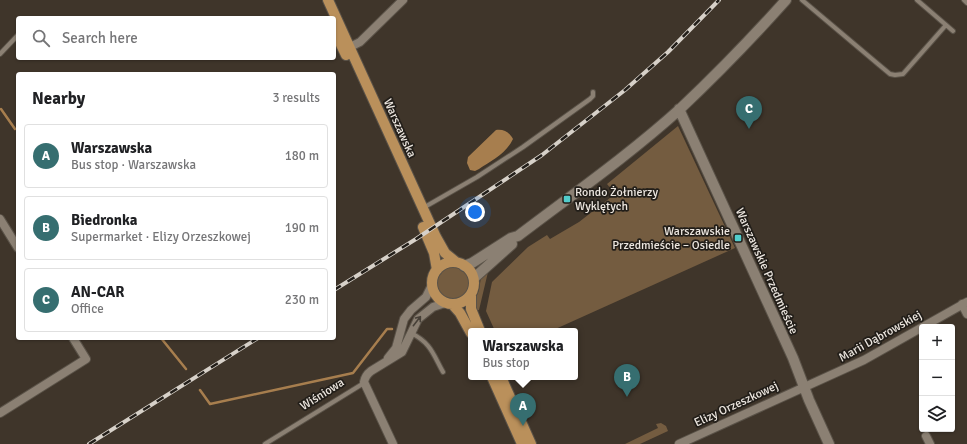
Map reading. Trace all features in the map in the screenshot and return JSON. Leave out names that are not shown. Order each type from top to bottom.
[{"type":"main road","points":[[320,0],[328,16]]},
{"type":"main road","name":"Warszawska","points":[[328,0],[335,16]]},
{"type":"main road","name":"Warszawska","points":[[336,17],[422,209],[443,249],[448,256],[460,264]]},
{"type":"main road","name":"Warszawska","points":[[336,34],[428,238],[436,258],[437,270]]},
{"type":"main road","points":[[468,328],[460,313],[437,297],[433,292],[432,278],[437,270],[445,264],[460,264],[471,272],[475,284],[471,296],[471,309],[479,328]]},
{"type":"main road","points":[[448,304],[461,303],[471,296]]},
{"type":"main road","points":[[493,380],[522,444]]},
{"type":"main road","points":[[502,380],[531,444]]},
{"type":"street","points":[[350,47],[360,42],[403,0]]},
{"type":"street","points":[[474,278],[514,242],[518,236],[621,158],[679,109],[744,46],[786,0]]},
{"type":"street","name":"Warszawskie Przedmieście","points":[[679,109],[786,344],[829,444]]},
{"type":"street","points":[[0,219],[16,245]]},
{"type":"street","points":[[460,264],[472,263],[511,238],[518,236]]},
{"type":"street","name":"Wiśniowa","points":[[386,360],[396,348],[404,319],[411,310],[426,297],[432,285]]},
{"type":"street","points":[[964,303],[967,314]]},
{"type":"street","name":"Marii Dąbrowskiej","points":[[804,387],[864,360],[964,303]]},
{"type":"street","name":"Wiśniowa","points":[[364,382],[367,374],[386,360],[402,352],[414,324],[421,316],[433,307],[448,304]]},
{"type":"street","points":[[0,413],[86,359],[75,340]]},
{"type":"street","points":[[364,382],[392,444]]},
{"type":"street","name":"Elizy Orzeszkowej","points":[[679,444],[804,387]]},
{"type":"street","points":[[926,436],[930,444]]},
{"type":"lane","points":[[802,0],[887,72],[895,75],[905,72],[946,25]]},
{"type":"lane","points":[[917,0],[953,32]]},
{"type":"lane","points":[[964,0],[967,3]]},
{"type":"lane","points":[[0,54],[16,36]]},
{"type":"lane","points":[[422,209],[477,178],[523,147],[590,100],[593,96],[593,92]]},
{"type":"lane","points":[[411,333],[422,338],[430,346],[443,372]]},
{"type":"lane","name":"Wiśniowa","points":[[265,444],[364,382]]},
{"type":"shaded area","points":[[678,126],[735,248],[558,328],[494,328],[486,311],[492,282],[528,247],[547,235],[550,239],[579,222],[615,194],[607,184]]},
{"type":"shaded area","points":[[496,130],[504,131],[510,134],[513,139],[510,144],[498,157],[475,171],[470,170],[467,163],[468,157]]},
{"type":"shaded area","points":[[457,267],[466,272],[470,277],[470,291],[466,296],[461,300],[451,301],[447,300],[438,291],[437,281],[438,277],[447,268]]},
{"type":"shaded area","points":[[488,272],[479,310],[476,311],[475,300],[479,290],[481,277]]},
{"type":"shaded area","points":[[661,423],[666,426],[668,431],[640,444],[625,444],[658,428],[656,424]]},
{"type":"waterway","points":[[1,109],[15,129]]},
{"type":"waterway","points":[[200,390],[210,404],[353,373],[387,329],[392,329]]},
{"type":"waterway","points":[[163,340],[186,369]]},
{"type":"railway","points":[[336,289],[416,239],[542,155],[625,90],[668,52],[719,0]]},
{"type":"railway","points":[[89,444],[255,340]]},
{"type":"place","name":"AN-CAR","points":[[749,129]]},
{"type":"place","name":"Rondo Żołnierzy Wyklętych","points":[[567,199]]},
{"type":"place","name":"Warszawskie Przedmieście – Osiedle","points":[[738,238]]},
{"type":"place","name":"Biedronka","points":[[627,397]]},
{"type":"place","name":"Warszawska","points":[[523,426]]}]
